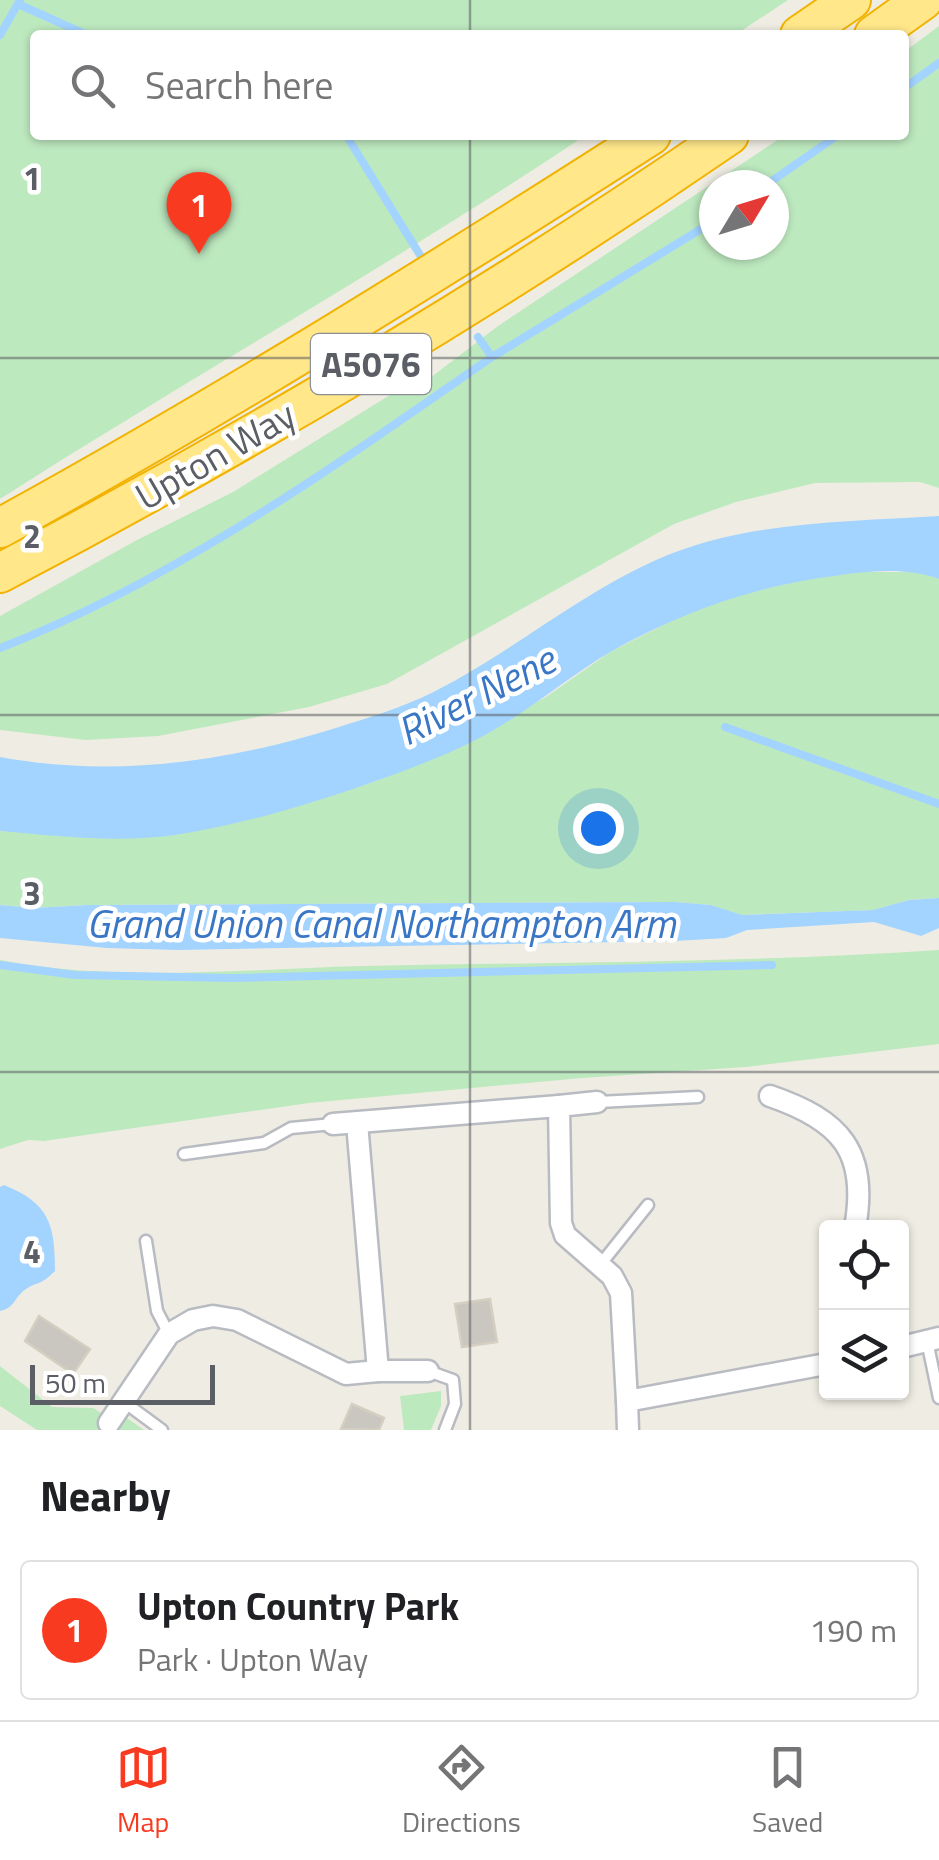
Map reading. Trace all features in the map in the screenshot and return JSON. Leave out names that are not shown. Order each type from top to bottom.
[{"type":"highway","points":[[807,30],[851,0]]},
{"type":"highway","points":[[881,30],[923,0]]},
{"type":"highway","name":"Upton Way","points":[[0,528],[408,291],[643,140]]},
{"type":"highway","name":"Upton Way","points":[[0,573],[128,506],[396,350],[721,140]]},
{"type":"street","points":[[770,1096],[801,1106],[828,1125],[852,1152],[859,1172],[857,1220]]},
{"type":"street","points":[[333,1124],[597,1102]]},
{"type":"street","points":[[559,1106],[560,1223],[566,1235],[600,1265],[621,1292],[628,1430]]},
{"type":"street","points":[[357,1122],[378,1371]]},
{"type":"street","points":[[109,1423],[169,1334],[193,1320],[213,1316],[237,1320],[346,1374],[428,1371]]},
{"type":"street","points":[[627,1401],[819,1365]]},
{"type":"lane","points":[[597,1102],[698,1097]]},
{"type":"lane","points":[[184,1154],[264,1143],[291,1128],[333,1124]]},
{"type":"lane","points":[[600,1265],[648,1205]]},
{"type":"lane","points":[[146,1241],[157,1311],[169,1334]]},
{"type":"lane","points":[[933,1340],[939,1398]]},
{"type":"lane","points":[[428,1371],[453,1380],[455,1404],[445,1430]]},
{"type":"lane","points":[[124,1402],[162,1430]]},
{"type":"green space","points":[[0,0],[788,0],[743,30],[30,30],[30,140],[578,140],[0,499]]},
{"type":"green space","points":[[939,26],[939,488],[920,482],[815,483],[736,502],[674,524],[387,684],[309,707],[158,736],[86,740],[0,730],[0,616],[233,492],[398,390],[430,378],[498,326],[699,192],[699,260],[789,260],[789,170],[732,170],[777,140],[909,140],[909,48]]},
{"type":"green space","points":[[861,572],[921,572],[939,579],[939,898],[909,900],[873,910],[741,915],[711,905],[675,902],[34,908],[0,905],[0,831],[122,838],[175,835],[294,806],[428,760],[546,697],[610,652],[683,615],[737,595],[806,579]]},
{"type":"green space","points":[[939,950],[939,1044],[746,1067],[309,1103],[44,1141],[28,1140],[0,1149],[0,960],[90,971],[181,973],[723,960]]},
{"type":"green space","points":[[0,1366],[52,1407],[93,1408],[120,1424],[127,1418],[144,1430],[37,1430],[0,1406]]},
{"type":"green space","points":[[441,1391],[441,1406],[431,1430],[404,1430],[400,1396]]},
{"type":"water","name":"River Nene","points":[[939,516],[939,579],[900,571],[860,573],[776,586],[720,603],[665,624],[612,651],[478,739],[349,790],[250,820],[175,835],[109,839],[0,831],[0,757],[42,763],[127,766],[212,758],[295,740],[421,698],[625,575],[689,547],[795,526]]},
{"type":"water","name":"Grand Union Canal Northampton Arm","points":[[939,898],[939,928],[921,936],[874,922],[747,930],[726,938],[675,941],[178,950],[0,938],[0,905],[34,908],[675,902],[711,905],[742,915],[873,910],[909,900]]},
{"type":"water","points":[[4,1185],[31,1199],[46,1217],[53,1240],[55,1271],[0,1311],[0,1187]]},
{"type":"building","points":[[490,1299],[497,1342],[462,1347],[455,1304]]},
{"type":"building","points":[[39,1316],[90,1349],[73,1374],[25,1341]]},
{"type":"building","points":[[352,1404],[384,1418],[379,1430],[341,1429]]},
{"type":"waterway","points":[[0,35],[20,0]]},
{"type":"waterway","points":[[18,4],[76,30]]},
{"type":"waterway","points":[[909,84],[939,63]]},
{"type":"waterway","points":[[349,140],[420,255]]},
{"type":"waterway","points":[[788,170],[831,140]]},
{"type":"waterway","points":[[478,337],[492,357],[699,230]]},
{"type":"waterway","points":[[0,648],[130,589],[193,554],[315,478],[492,357]]},
{"type":"waterway","points":[[725,727],[939,804]]},
{"type":"waterway","points":[[0,965],[75,975],[231,978],[772,965]]},
{"type":"place","name":"Upton Country Park","points":[[199,254]]}]
